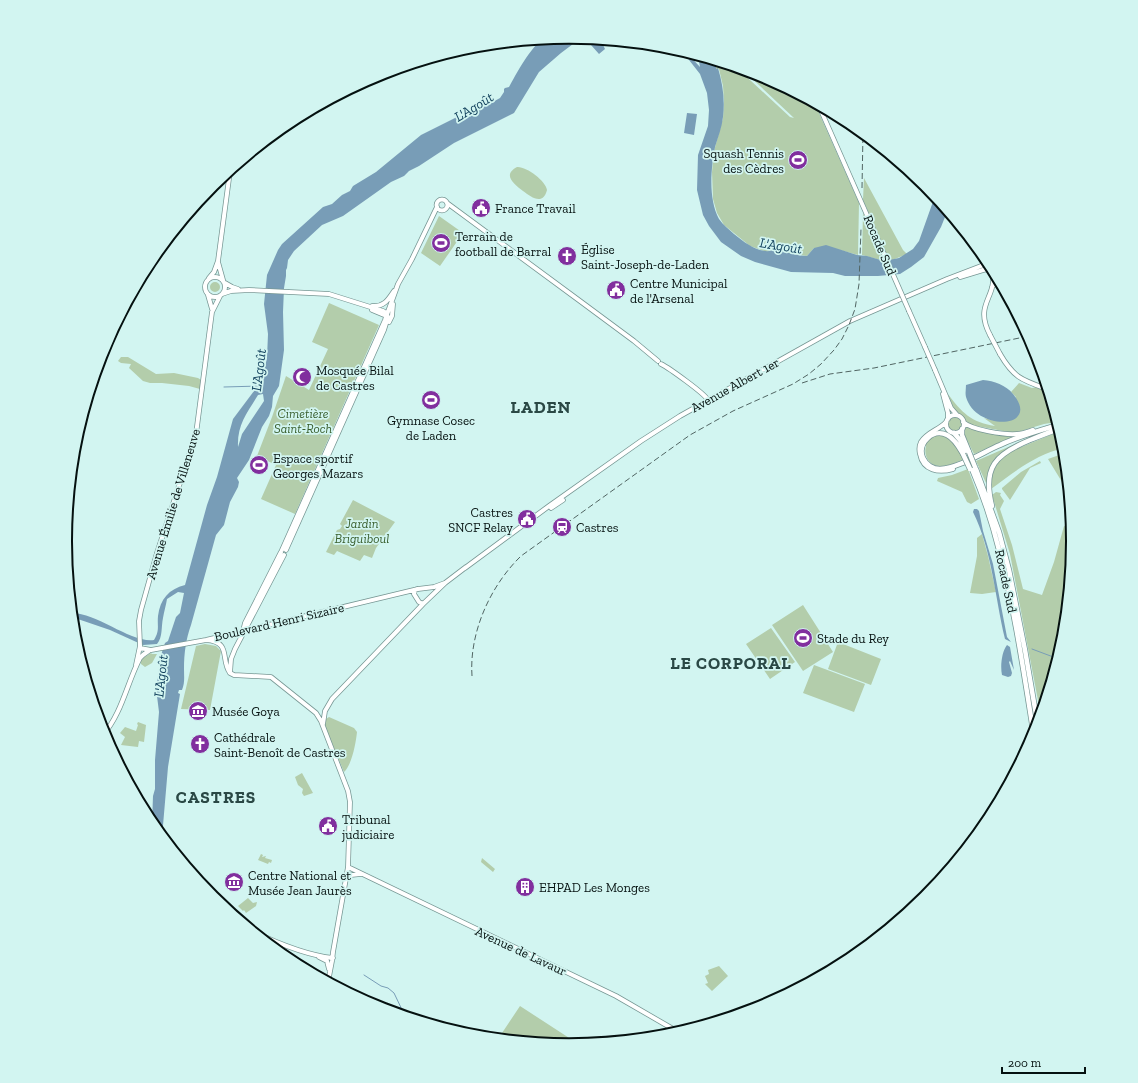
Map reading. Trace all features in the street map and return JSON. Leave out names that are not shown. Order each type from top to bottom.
[{"type":"highway","points":[[966,453],[952,438],[940,433],[931,435],[927,438],[924,442],[922,450],[923,458],[928,464],[936,468],[946,468],[957,465],[1029,433],[1053,428]]},
{"type":"highway","name":"Rocade Sud","points":[[962,429],[966,453]]},
{"type":"highway","points":[[999,532],[989,487],[989,479],[993,466],[1001,455],[1009,449],[1054,429]]},
{"type":"highway","name":"Rocade Sud","points":[[954,433],[960,440],[981,490],[996,539],[1008,588],[1032,724]]},
{"type":"highway","name":"Rocade Sud","points":[[972,468],[999,532],[1008,570],[1036,713]]},
{"type":"main road","name":"Rocade Sud","points":[[822,114],[952,410],[958,416]]},
{"type":"main road","points":[[229,178],[218,261],[214,272],[206,281],[205,287],[208,294],[214,297],[231,291],[249,290],[329,294],[385,312],[387,315]]},
{"type":"main road","points":[[230,673],[230,666],[235,649],[283,552],[382,329],[397,288],[433,217],[437,203],[441,200],[446,201],[669,368],[704,395],[708,400]]},
{"type":"main road","points":[[444,210],[448,203]]},
{"type":"main road","points":[[437,207],[444,210]]},
{"type":"main road","points":[[433,217],[444,210],[456,209]]},
{"type":"main road","points":[[218,261],[225,290],[221,295]]},
{"type":"main road","points":[[935,284],[983,265]]},
{"type":"main road","points":[[935,284],[983,270],[986,271]]},
{"type":"main road","points":[[209,278],[215,277],[233,288],[249,290]]},
{"type":"main road","points":[[993,281],[984,307],[983,318],[986,327],[1000,354],[1012,372],[1027,382],[1041,386]]},
{"type":"main road","name":"Avenue Albert 1er","points":[[427,588],[434,587],[445,582],[466,568],[660,428],[850,321],[935,284]]},
{"type":"main road","points":[[991,289],[995,284]]},
{"type":"main road","points":[[368,306],[379,306],[384,304],[397,288]]},
{"type":"main road","name":"Avenue Émilie de Villeneuve","points":[[136,666],[140,647],[140,614],[153,566],[197,431],[212,312],[208,294]]},
{"type":"main road","name":"Avenue Émilie de Villeneuve","points":[[212,312],[221,295]]},
{"type":"main road","points":[[382,329],[391,318],[393,299]]},
{"type":"main road","points":[[356,302],[374,311],[387,315]]},
{"type":"main road","points":[[387,315],[392,310]]},
{"type":"main road","points":[[374,311],[380,319],[382,329]]},
{"type":"main road","name":"Rocade Sud","points":[[941,385],[948,413],[947,421]]},
{"type":"main road","points":[[1053,428],[1013,434],[971,426],[963,422],[958,416],[951,416],[941,427],[927,435],[920,446],[919,451],[925,465],[933,470],[942,471],[951,469],[1025,437],[1054,429]]},
{"type":"main road","points":[[947,421],[949,431],[954,433],[962,429],[963,422]]},
{"type":"main road","points":[[244,631],[245,623],[283,552]]},
{"type":"main road","name":"Avenue Albert 1er","points":[[431,596],[445,582]]},
{"type":"main road","points":[[323,726],[324,716],[332,699],[424,604],[431,596],[430,591],[427,588],[415,590],[414,594],[419,602],[424,604]]},
{"type":"main road","name":"Boulevard Henri Sizaire","points":[[140,647],[151,650],[206,640],[418,589]]},
{"type":"main road","points":[[250,621],[255,628]]},
{"type":"main road","points":[[206,640],[216,642],[225,651],[227,667],[230,673],[234,675],[271,677],[318,715],[348,791],[350,802],[348,868],[329,975]]},
{"type":"main road","points":[[226,660],[235,649]]},
{"type":"main road","points":[[108,729],[116,714],[136,666],[143,655],[151,650]]},
{"type":"main road","name":"Avenue de Lavaur","points":[[348,868],[616,996],[671,1028]]},
{"type":"main road","points":[[346,879],[351,875],[360,874]]},
{"type":"main road","points":[[270,939],[315,955],[333,958]]},
{"type":"main road","points":[[315,955],[328,963],[329,975]]},
{"type":"green space","points":[[716,67],[729,70],[747,77],[790,117],[794,118],[753,80],[789,95],[818,111],[859,203],[858,255],[825,246],[814,248],[807,256],[775,250],[767,252],[750,246],[724,225],[717,213],[713,199],[712,172],[714,151],[723,118],[724,101],[723,86],[719,69],[716,69]]},
{"type":"green space","points":[[517,167],[530,171],[543,182],[547,190],[543,198],[533,198],[513,182],[510,173]]},
{"type":"green space","points":[[864,178],[903,250],[907,254],[890,261],[863,200]]},
{"type":"green space","points":[[863,213],[884,261],[862,255]]},
{"type":"green space","name":"Terrain de football de Barral","points":[[439,216],[463,233],[440,266],[421,253]]},
{"type":"green space","points":[[213,282],[217,282],[219,283],[219,291],[213,292],[210,289],[210,285]]},
{"type":"green space","name":"Cimetière Saint-Roch","points":[[329,303],[379,325],[295,514],[261,499],[276,465],[257,456],[286,376],[309,390],[328,349],[312,342]]},
{"type":"green space","points":[[121,357],[128,357],[156,374],[174,373],[198,378],[201,380],[200,389],[189,386],[150,383],[143,381],[129,368],[131,364],[121,363],[118,361]]},
{"type":"green space","points":[[1019,383],[1032,388],[1042,388],[1052,423],[1014,433],[967,424],[963,416],[956,412],[948,394],[968,416],[980,422],[995,426],[984,418],[991,420],[1016,397],[1011,392]]},
{"type":"green space","points":[[955,417],[960,419],[962,424],[960,429],[955,431],[950,429],[948,424],[950,419]]},
{"type":"green space","points":[[967,426],[1012,435],[1012,437],[974,454],[964,434]]},
{"type":"green space","points":[[1055,433],[1058,450],[1034,459],[991,489],[991,475],[1000,460],[1007,453]]},
{"type":"green space","points":[[937,435],[947,437],[954,443],[964,459],[945,466],[938,466],[931,463],[928,460],[925,450],[926,442]]},
{"type":"green space","points":[[1036,435],[1011,447],[999,455],[986,483],[976,461]]},
{"type":"green space","points":[[1059,455],[1063,483],[1062,482],[1048,459]]},
{"type":"green space","points":[[1040,461],[1041,463],[1030,468],[1010,500],[1002,488],[1021,472]]},
{"type":"green space","points":[[968,469],[979,499],[971,504],[967,502],[962,492],[937,481],[938,478]]},
{"type":"green space","points":[[996,492],[1001,493],[1000,495],[1004,501],[1000,509],[1012,545],[1023,589],[1042,595],[1054,562],[1064,526],[1066,527],[1065,574],[1062,606],[1050,670],[1039,704],[1010,554],[992,495]]},
{"type":"green space","name":"Jardin Briguiboul","points":[[353,500],[395,522],[376,548],[372,558],[364,555],[360,561],[337,551],[334,555],[326,552],[337,530],[342,526],[340,524]]},
{"type":"green space","points":[[982,534],[996,592],[982,594],[970,593],[977,556],[977,538]]},
{"type":"green space","name":"Stade du Rey","points":[[803,605],[833,652],[803,671],[772,625]]},
{"type":"green space","points":[[771,628],[795,662],[770,679],[746,644]]},
{"type":"green space","points":[[838,642],[881,659],[871,685],[828,669]]},
{"type":"green space","points":[[205,644],[216,646],[221,651],[210,710],[181,709],[196,646]]},
{"type":"green space","points":[[151,653],[157,654],[152,663],[145,667],[141,664],[141,659]]},
{"type":"green space","points":[[814,665],[865,684],[854,712],[803,693]]},
{"type":"green space","points":[[329,717],[354,728],[357,732],[355,747],[347,769],[344,772],[324,724],[326,719]]},
{"type":"green space","points":[[138,722],[146,725],[144,742],[139,741],[138,747],[121,745],[125,737],[120,733],[125,727],[136,731]]},
{"type":"green space","points":[[302,773],[313,793],[304,796],[302,793],[303,789],[298,785],[295,777]]},
{"type":"green space","points":[[261,854],[263,855],[262,857],[266,856],[265,858],[272,860],[271,863],[269,862],[268,864],[258,860]]},
{"type":"green space","points":[[482,858],[495,869],[493,872],[481,862]]},
{"type":"green space","points":[[248,898],[253,903],[257,902],[256,906],[246,913],[238,906]]},
{"type":"green space","points":[[719,966],[728,976],[712,991],[705,984],[708,983],[705,976],[709,974],[708,970]]},
{"type":"green space","points":[[520,1006],[571,1039],[536,1038],[501,1034]]},
{"type":"water","name":"L'Agoût","points":[[573,44],[539,72],[514,113],[454,143],[409,171],[404,176],[391,182],[343,216],[322,225],[294,251],[288,260],[284,288],[284,350],[279,386],[273,396],[269,416],[262,427],[249,460],[237,478],[239,482],[238,487],[230,502],[224,525],[216,535],[188,636],[184,657],[184,685],[182,690],[179,690],[178,693],[180,694],[168,767],[163,829],[152,814],[159,712],[157,683],[162,652],[165,643],[168,641],[176,617],[180,613],[184,593],[178,592],[167,599],[162,621],[161,635],[157,644],[143,645],[110,630],[78,619],[77,614],[92,618],[135,637],[145,640],[154,640],[158,631],[158,616],[163,600],[174,589],[185,585],[233,419],[254,391],[261,385],[267,358],[268,334],[264,304],[267,275],[278,250],[282,244],[323,207],[332,204],[342,195],[350,191],[353,186],[376,172],[421,135],[500,98],[504,92],[504,89],[509,87],[536,45]],"holes":[[[263,394],[264,401],[242,434],[238,447],[241,426],[258,395]]]},
{"type":"water","points":[[591,45],[603,45],[605,49],[599,54]]},
{"type":"water","points":[[688,59],[694,60],[700,67],[699,61],[717,67],[716,69],[718,68],[721,80],[724,111],[722,124],[715,147],[711,183],[713,202],[719,219],[734,234],[749,245],[757,249],[767,251],[783,251],[807,256],[814,248],[826,245],[857,255],[884,261],[899,258],[913,249],[919,241],[933,202],[945,216],[924,257],[900,274],[845,276],[833,273],[791,272],[755,262],[741,256],[721,242],[703,215],[697,190],[698,155],[708,126],[709,110],[707,93],[700,74]]},
{"type":"water","points":[[687,113],[697,114],[694,135],[684,133]]},
{"type":"water","points":[[983,380],[1000,384],[1013,394],[1020,406],[1019,414],[1014,420],[1004,422],[993,421],[982,416],[972,408],[966,397],[966,385]]},
{"type":"water","points":[[974,509],[979,511],[983,531],[993,564],[1007,637],[1011,642],[1005,639],[989,558],[985,542],[973,512]]},
{"type":"water","points":[[1007,645],[1010,647],[1014,670],[1010,661],[1012,673],[1011,676],[1008,677],[1002,675],[1001,667],[1003,655]]},
{"type":"waterway","name":"L'Agoût","points":[[224,387],[260,386]]},
{"type":"waterway","points":[[1032,649],[1053,657]]},
{"type":"waterway","points":[[364,975],[381,986],[388,988],[394,993],[402,1010]]},
{"type":"railway","points":[[862,188],[863,141]]},
{"type":"railway","points":[[472,676],[474,643],[484,611],[500,581],[521,556],[690,435],[733,411],[793,384],[809,374],[834,350],[842,339],[855,309],[859,284],[861,229]]},
{"type":"railway","points":[[802,383],[830,374],[874,368],[1023,337]]},
{"type":"place","name":"Squash Tennis des Cèdres","points":[[798,160]]},
{"type":"place","name":"France Travail","points":[[481,208]]},
{"type":"place","name":"Terrain de football de Barral","points":[[441,243]]},
{"type":"place","name":"Église Saint-Joseph-de-Laden","points":[[567,256]]},
{"type":"place","name":"Centre Municipal de l'Arsenal","points":[[616,290]]},
{"type":"place","name":"Mosquée Bilal de Castres","points":[[302,377]]},
{"type":"place","name":"Gymnase Cosec de Laden","points":[[431,400]]},
{"type":"place","name":"Espace sportif Georges Mazars","points":[[259,465]]},
{"type":"place","name":"Castres SNCF Relay","points":[[527,519]]},
{"type":"place","name":"Castres","points":[[562,527]]},
{"type":"place","name":"Stade du Rey","points":[[803,638]]},
{"type":"place","name":"Musée Goya","points":[[198,711]]},
{"type":"place","name":"Cathédrale Saint-Benoît de Castres","points":[[200,744]]},
{"type":"place","name":"Tribunal judiciaire","points":[[328,826]]},
{"type":"place","name":"Centre National et Musée Jean Jaurès","points":[[234,882]]},
{"type":"place","name":"EHPAD Les Monges","points":[[525,887]]},
{"type":"district","name":"LADEN","points":[[541,407]]},
{"type":"district","name":"LE CORPORAL","points":[[731,663]]},
{"type":"district","name":"CASTRES","points":[[216,797]]}]
